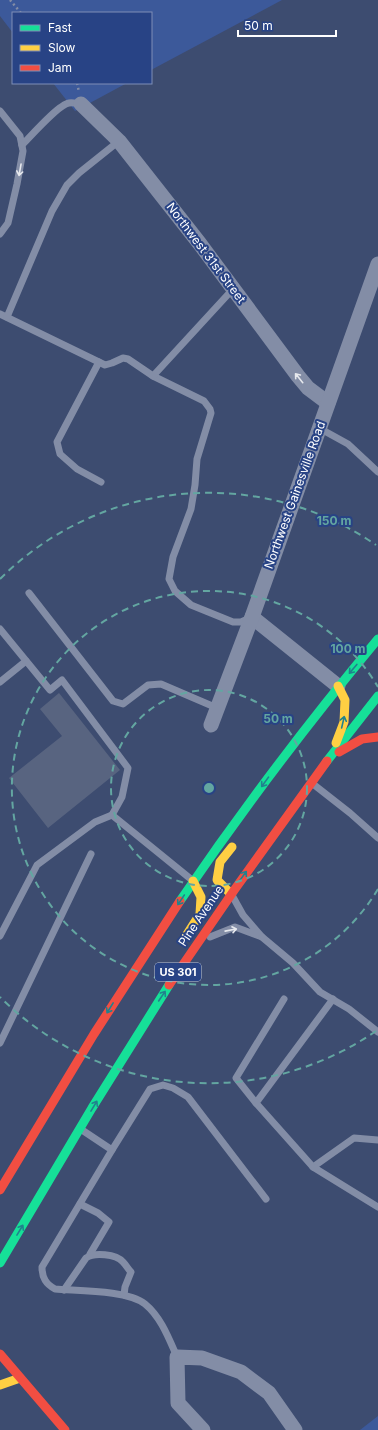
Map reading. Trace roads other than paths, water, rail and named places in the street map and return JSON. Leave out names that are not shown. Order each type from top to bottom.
[{"type":"main road","name":"US 301","points":[[0,1190],[107,1013],[193,882],[276,767],[338,686],[378,639]]},
{"type":"main road","points":[[331,757],[344,722],[345,700],[338,686]]},
{"type":"main road","name":"Pine Avenue","points":[[0,1263],[148,1017],[196,945],[231,894],[331,757],[377,700]]},
{"type":"main road","points":[[331,757],[362,739],[378,737]]},
{"type":"main road","points":[[276,767],[278,777],[276,784]]},
{"type":"main road","points":[[231,894],[217,880],[220,862],[238,838]]},
{"type":"main road","points":[[183,941],[200,914],[201,897],[193,882]]},
{"type":"main road","points":[[112,1076],[116,1050]]},
{"type":"main road","points":[[0,1354],[65,1430]]},
{"type":"main road","points":[[0,1385],[20,1378]]},
{"type":"street","name":"Northwest 31st Street","points":[[81,104],[119,141],[200,244],[298,376],[308,388],[328,403]]},
{"type":"street","name":"Northwest Gainesville Road","points":[[211,725],[252,617],[378,264]]},
{"type":"street","points":[[252,617],[338,686]]},
{"type":"street","points":[[203,1430],[178,1403],[177,1357],[202,1358],[241,1372],[269,1393],[295,1430]]},
{"type":"lane","points":[[22,145],[63,105],[68,103],[81,104]]},
{"type":"lane","points":[[0,111],[20,136],[23,151],[8,223],[0,234]]},
{"type":"lane","points":[[119,141],[78,173],[67,185],[52,211],[3,316],[105,365],[123,358],[128,359],[153,376],[204,401],[211,413],[197,459],[191,509],[173,557],[169,579],[171,585],[181,597],[191,605],[237,623],[252,617]]},
{"type":"lane","points":[[153,376],[233,289]]},
{"type":"lane","points":[[98,362],[57,442],[60,454],[77,469],[101,482]]},
{"type":"lane","points":[[320,428],[348,444],[378,472]]},
{"type":"lane","points":[[29,593],[112,701],[123,704],[148,685],[161,684],[217,708]]},
{"type":"lane","points":[[0,629],[50,690],[62,680],[128,768],[122,797],[112,815],[95,822],[37,865],[0,936]]},
{"type":"lane","points":[[0,682],[26,661]]},
{"type":"lane","points":[[312,783],[350,813],[378,838]]},
{"type":"lane","points":[[112,815],[193,882]]},
{"type":"lane","points":[[0,1043],[91,854]]},
{"type":"lane","points":[[231,894],[243,915],[262,937],[293,963],[320,992],[349,1010],[378,1032]]},
{"type":"lane","points":[[196,945],[213,935],[235,927],[262,937]]},
{"type":"lane","points":[[284,999],[236,1078],[313,1168],[378,1207]]},
{"type":"lane","points":[[256,1103],[333,999]]},
{"type":"lane","points":[[177,1357],[166,1334],[155,1316],[145,1304],[124,1295],[55,1289],[47,1284],[42,1275],[42,1268],[150,1089],[163,1085],[173,1088],[188,1097],[266,1199]]},
{"type":"lane","points":[[80,1128],[112,1150]]},
{"type":"lane","points":[[313,1168],[354,1138],[378,1140]]},
{"type":"lane","points":[[64,1290],[90,1254],[109,1222],[98,1213],[80,1204]]},
{"type":"lane","points":[[90,1254],[110,1256],[122,1260],[131,1272],[125,1287],[124,1295]]}]
